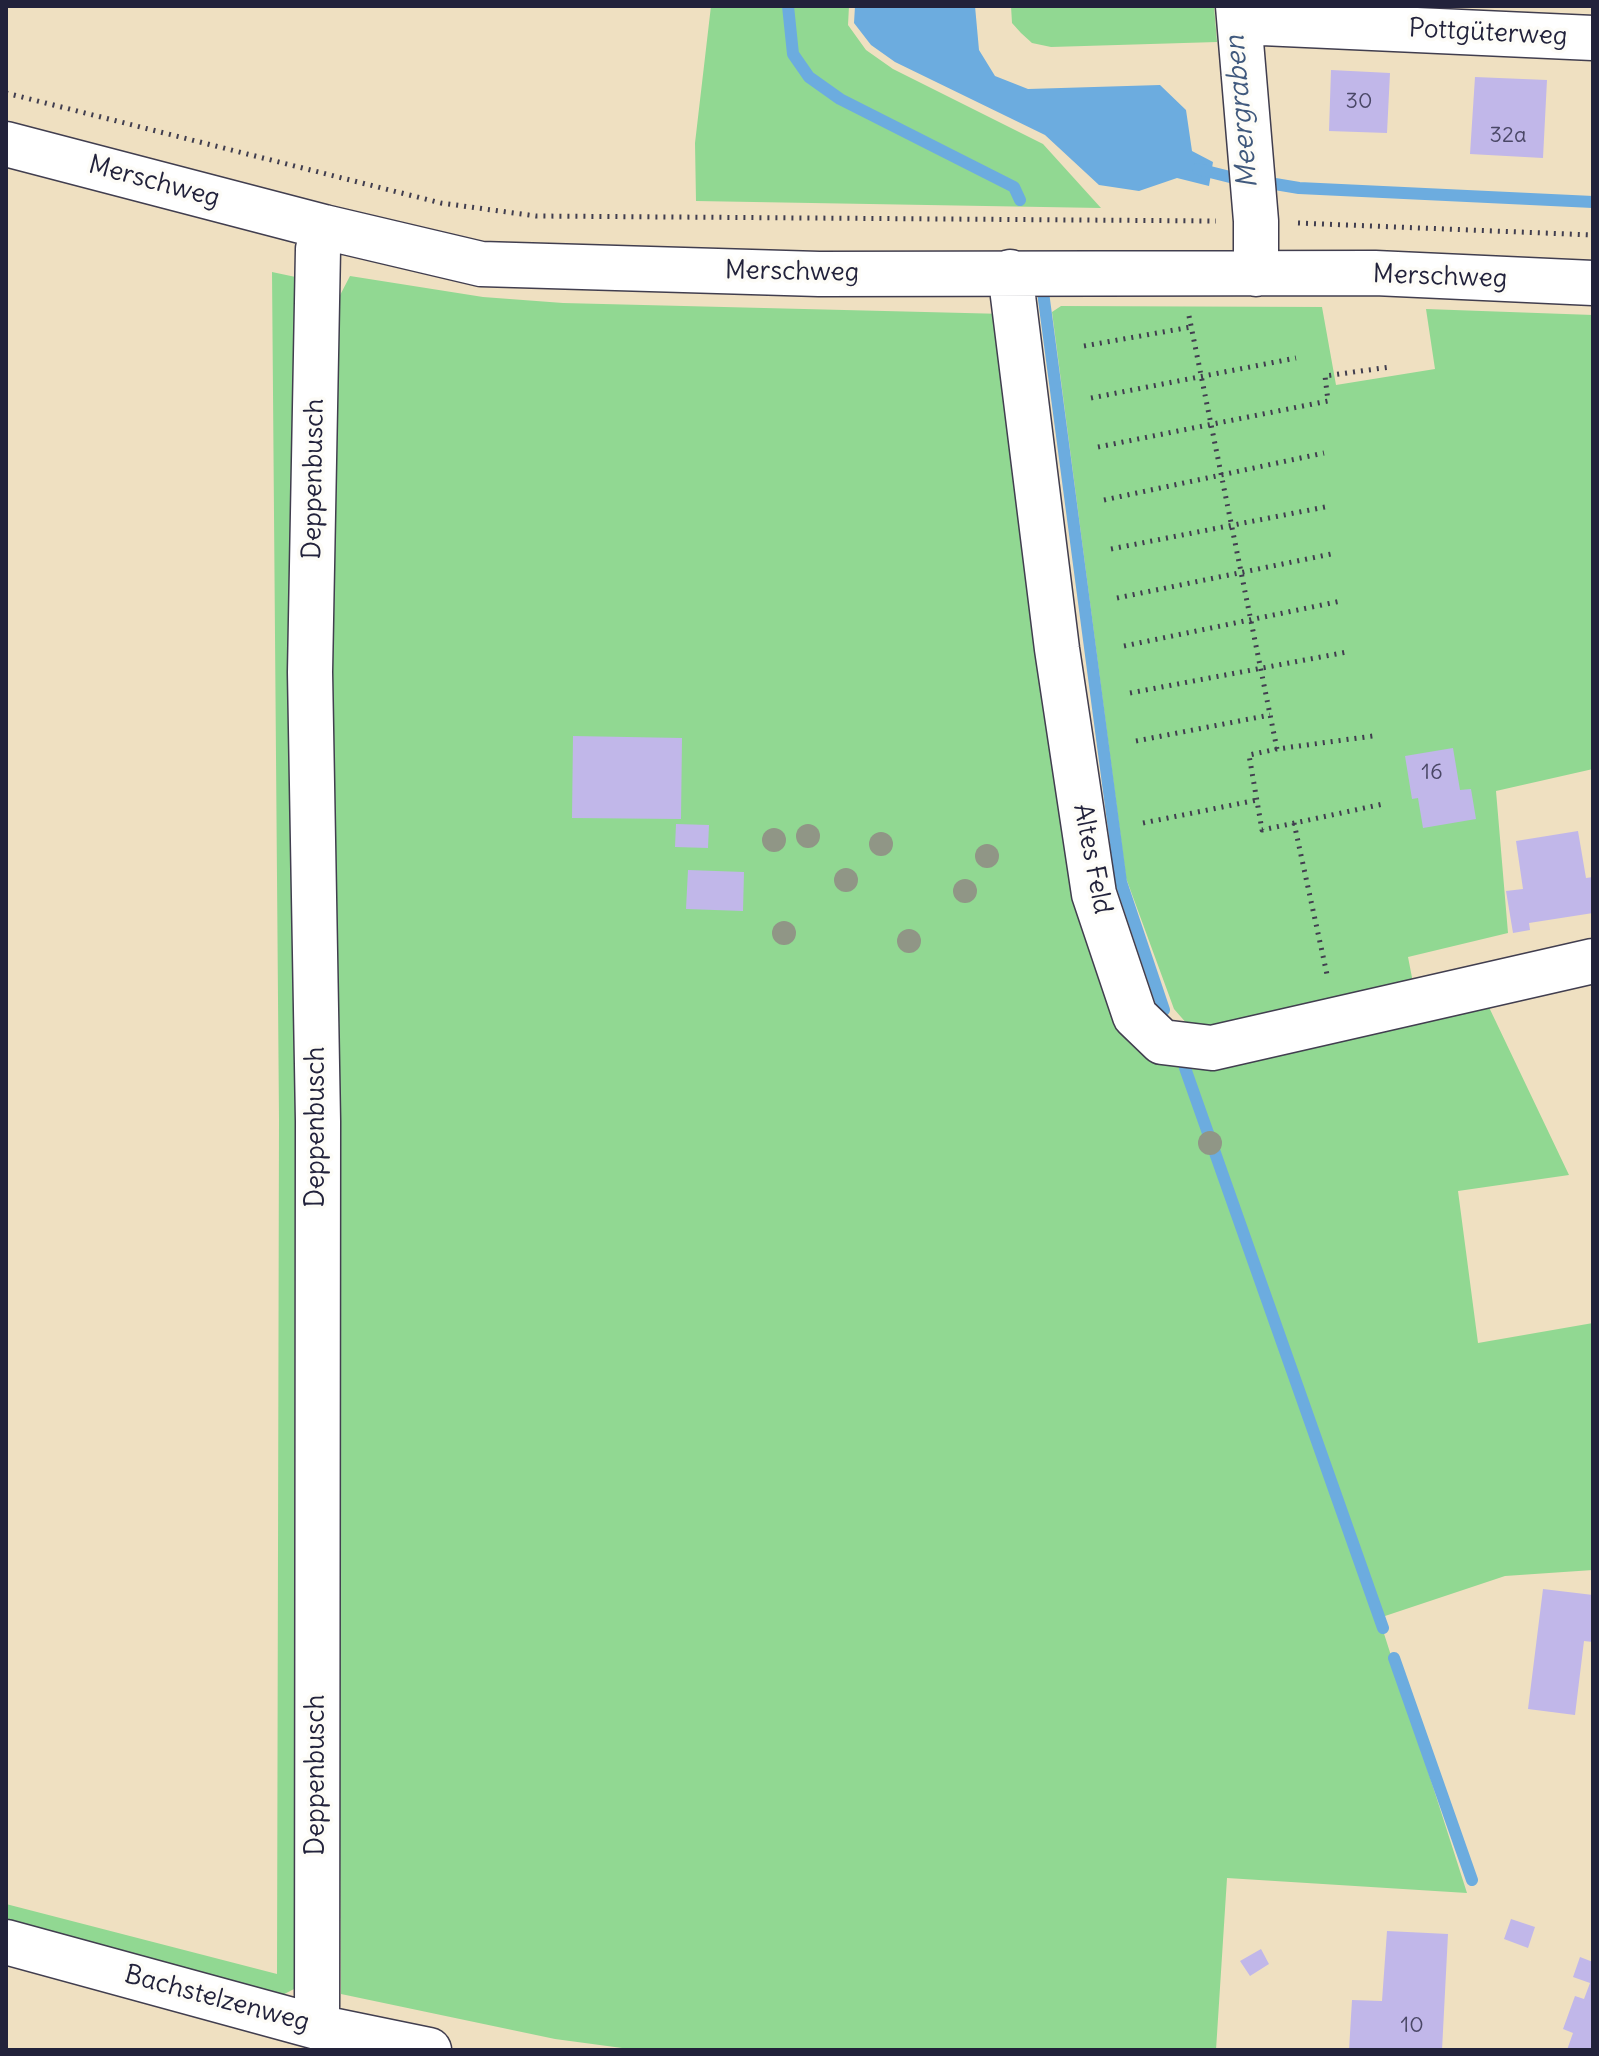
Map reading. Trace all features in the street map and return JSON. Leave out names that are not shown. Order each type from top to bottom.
[{"type":"street","name":"Pottgüterweg","points":[[1239,14],[1593,38]]},
{"type":"street","points":[[1239,14],[1256,221],[1256,274]]},
{"type":"street","name":"Merschweg","points":[[6,144],[324,227],[492,264],[819,274],[1375,273],[1593,283]]},
{"type":"street","name":"Deppenbusch","points":[[317,2027],[318,1121],[310,672],[318,249],[324,227]]},
{"type":"street","name":"Altes Feld","points":[[1010,272],[1057,649],[1094,894],[1135,1016],[1162,1042],[1212,1048],[1593,961]]},
{"type":"street","name":"Bachstelzenweg","points":[[6,1942],[317,2027],[429,2050]]},
{"type":"path","points":[[6,93],[441,203],[536,216],[1256,221],[1593,235]]},
{"type":"path","points":[[1188,313],[1277,749]]},
{"type":"path","points":[[1084,346],[1191,327]]},
{"type":"path","points":[[1091,398],[1296,358]]},
{"type":"path","points":[[1098,447],[1328,401],[1325,376],[1390,367]]},
{"type":"path","points":[[1104,500],[1324,453]]},
{"type":"path","points":[[1111,549],[1330,506]]},
{"type":"path","points":[[1117,598],[1336,553]]},
{"type":"path","points":[[1124,646],[1341,601]]},
{"type":"path","points":[[1130,693],[1347,652]]},
{"type":"path","points":[[1136,741],[1270,715]]},
{"type":"path","points":[[1373,736],[1249,755],[1262,830],[1383,804]]},
{"type":"path","points":[[1143,823],[1257,800]]},
{"type":"path","points":[[1294,823],[1337,1020]]},
{"type":"green space","points":[[711,6],[849,6],[848,25],[866,50],[893,69],[1043,144],[1101,208],[696,201],[695,143]]},
{"type":"green space","points":[[1011,6],[1214,6],[1217,42],[1051,47],[1032,43],[1021,33],[1012,23]]},
{"type":"green space","points":[[272,272],[305,279],[303,1965],[294,1989],[271,2001],[6,1929],[6,1904],[277,1974],[279,1119]]},
{"type":"green space","points":[[350,276],[483,297],[563,303],[1005,314],[1086,908],[1165,1061],[1486,1001],[1569,1175],[1458,1191],[1478,1343],[1593,1323],[1593,1570],[1505,1576],[1379,1618],[1467,1893],[1227,1878],[1216,2050],[637,2050],[555,2039],[341,1994],[329,671],[337,301]]},
{"type":"green space","points":[[1061,306],[1322,307],[1336,385],[1435,369],[1426,309],[1593,315],[1593,769],[1496,791],[1508,933],[1408,957],[1415,993],[1195,1033],[1174,1009],[1126,878],[1052,312]]},
{"type":"water","points":[[855,6],[975,6],[979,50],[995,76],[1028,89],[1160,85],[1186,110],[1192,151],[1213,162],[1209,186],[1177,178],[1139,191],[1099,185],[1045,135],[895,62],[871,45],[854,23]]},
{"type":"building","points":[[1331,70],[1390,73],[1387,133],[1329,131]]},
{"type":"building","points":[[1475,77],[1547,80],[1543,158],[1470,154]]},
{"type":"building","points":[[573,736],[682,738],[681,819],[572,818]]},
{"type":"building","points":[[1453,748],[1460,790],[1471,789],[1476,819],[1423,828],[1418,798],[1412,799],[1405,756]]},
{"type":"building","points":[[676,824],[709,825],[708,848],[675,847]]},
{"type":"building","points":[[1578,831],[1586,878],[1593,877],[1593,913],[1529,923],[1530,930],[1513,933],[1506,891],[1523,889],[1516,841]]},
{"type":"building","points":[[688,870],[744,872],[743,911],[686,909]]},
{"type":"building","points":[[1543,1589],[1593,1595],[1593,1642],[1584,1641],[1575,1715],[1528,1709]]},
{"type":"building","points":[[1511,1919],[1535,1927],[1528,1948],[1504,1939]]},
{"type":"building","points":[[1387,1931],[1448,1934],[1442,2050],[1349,2050],[1352,2000],[1382,2001]]},
{"type":"building","points":[[1261,1949],[1269,1964],[1250,1976],[1240,1961]]},
{"type":"building","points":[[1580,1957],[1593,1962],[1593,2050],[1567,2050],[1573,2033],[1563,2029],[1575,1996],[1584,1999],[1590,1983],[1573,1977]]},
{"type":"waterway","points":[[788,6],[793,54],[809,77],[840,99],[1014,187],[1020,200]]},
{"type":"waterway","name":"Meergraben","points":[[1198,169],[1230,177]]},
{"type":"waterway","name":"Meergraben","points":[[1269,183],[1299,188],[1593,202]]},
{"type":"waterway","points":[[1043,292],[1121,882],[1164,1010]]},
{"type":"waterway","points":[[1185,1068],[1383,1628]]},
{"type":"waterway","points":[[1394,1658],[1472,1880]]}]
